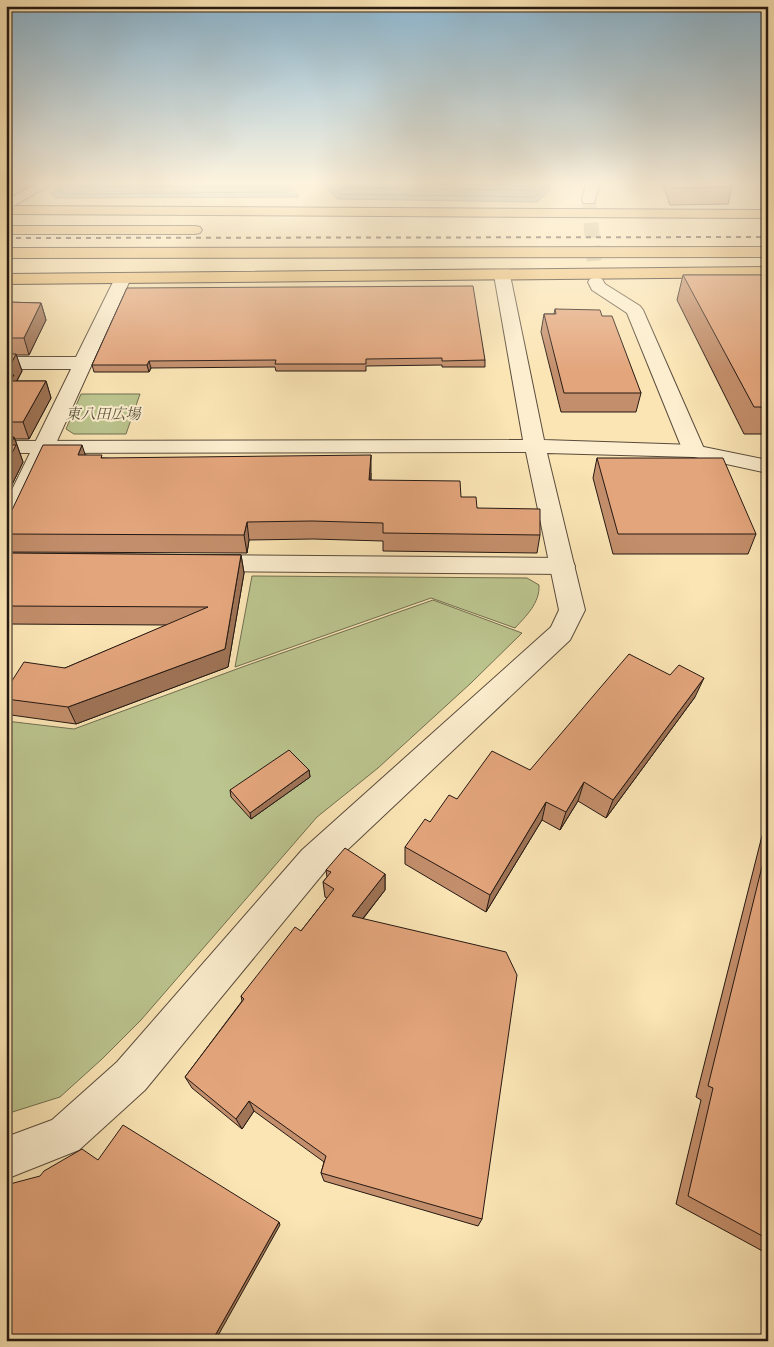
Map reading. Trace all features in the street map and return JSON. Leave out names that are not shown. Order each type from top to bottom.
[{"type":"main road","points":[[6,253],[768,252]]},
{"type":"main road","points":[[6,278],[768,272]]},
{"type":"street","points":[[6,1158],[65,1136],[131,1076],[314,860],[561,632],[572,610],[536,446],[502,275]]},
{"type":"street","points":[[6,527],[123,278]]},
{"type":"street","points":[[596,282],[598,287],[634,310],[694,451]]},
{"type":"street","points":[[6,363],[84,363]]},
{"type":"street","points":[[6,447],[536,446],[694,451],[768,468]]},
{"type":"street","points":[[185,563],[563,566]]},
{"type":"green space","name":"東八田広場","points":[[81,394],[140,394],[126,434],[74,434],[66,429]]},
{"type":"green space","points":[[252,576],[527,578],[539,585],[539,592],[528,614],[515,628],[431,598],[235,667]]},
{"type":"green space","points":[[433,600],[522,633],[471,683],[378,768],[317,817],[141,1020],[102,1059],[60,1097],[6,1114],[6,721],[74,729]]},
{"type":"building","points":[[683,275],[768,275],[768,407],[754,407]]},
{"type":"building","points":[[473,286],[485,360],[442,361],[442,358],[366,359],[366,364],[275,364],[276,360],[149,361],[147,365],[92,365],[127,288]]},
{"type":"building","points":[[6,302],[41,303],[24,338],[6,338]]},
{"type":"building","points":[[555,309],[600,310],[602,316],[612,316],[641,393],[564,393],[544,314],[556,314]]},
{"type":"building","points":[[6,354],[16,354],[6,373]]},
{"type":"building","points":[[6,375],[14,375],[10,381],[46,381],[23,422],[6,422]]},
{"type":"building","points":[[6,437],[14,437],[10,445],[16,445],[6,465]]},
{"type":"building","points":[[43,445],[82,445],[78,455],[102,455],[101,458],[371,455],[369,480],[460,481],[461,497],[476,497],[477,508],[540,509],[540,535],[383,533],[383,523],[312,521],[247,522],[244,535],[6,534],[6,516],[12,510]]},
{"type":"building","points":[[597,458],[723,458],[756,534],[618,534]]},
{"type":"building","points":[[6,553],[241,555],[225,649],[68,707],[6,699],[6,690],[24,662],[65,668],[208,607],[6,606]]},
{"type":"building","points":[[629,654],[670,675],[679,665],[704,678],[613,800],[584,782],[566,812],[546,802],[490,895],[405,847],[425,819],[430,822],[449,795],[457,799],[492,751],[530,770]]},
{"type":"building","points":[[289,750],[309,770],[250,813],[230,790]]},
{"type":"building","points":[[768,842],[768,1239],[688,1196],[713,1088],[708,1086]]},
{"type":"building","points":[[345,848],[385,874],[352,916],[506,952],[517,975],[482,1219],[321,1173],[326,1156],[249,1101],[236,1119],[185,1077],[244,999],[241,996],[295,927],[301,931],[334,889],[323,882],[331,872],[326,870]]},
{"type":"building","points":[[123,1125],[279,1222],[212,1341],[6,1341],[6,1219],[9,1215],[6,1216],[6,1185],[40,1176],[44,1171],[82,1149],[98,1160]]},
{"type":"tunnel","points":[[593,246],[596,282]]}]
